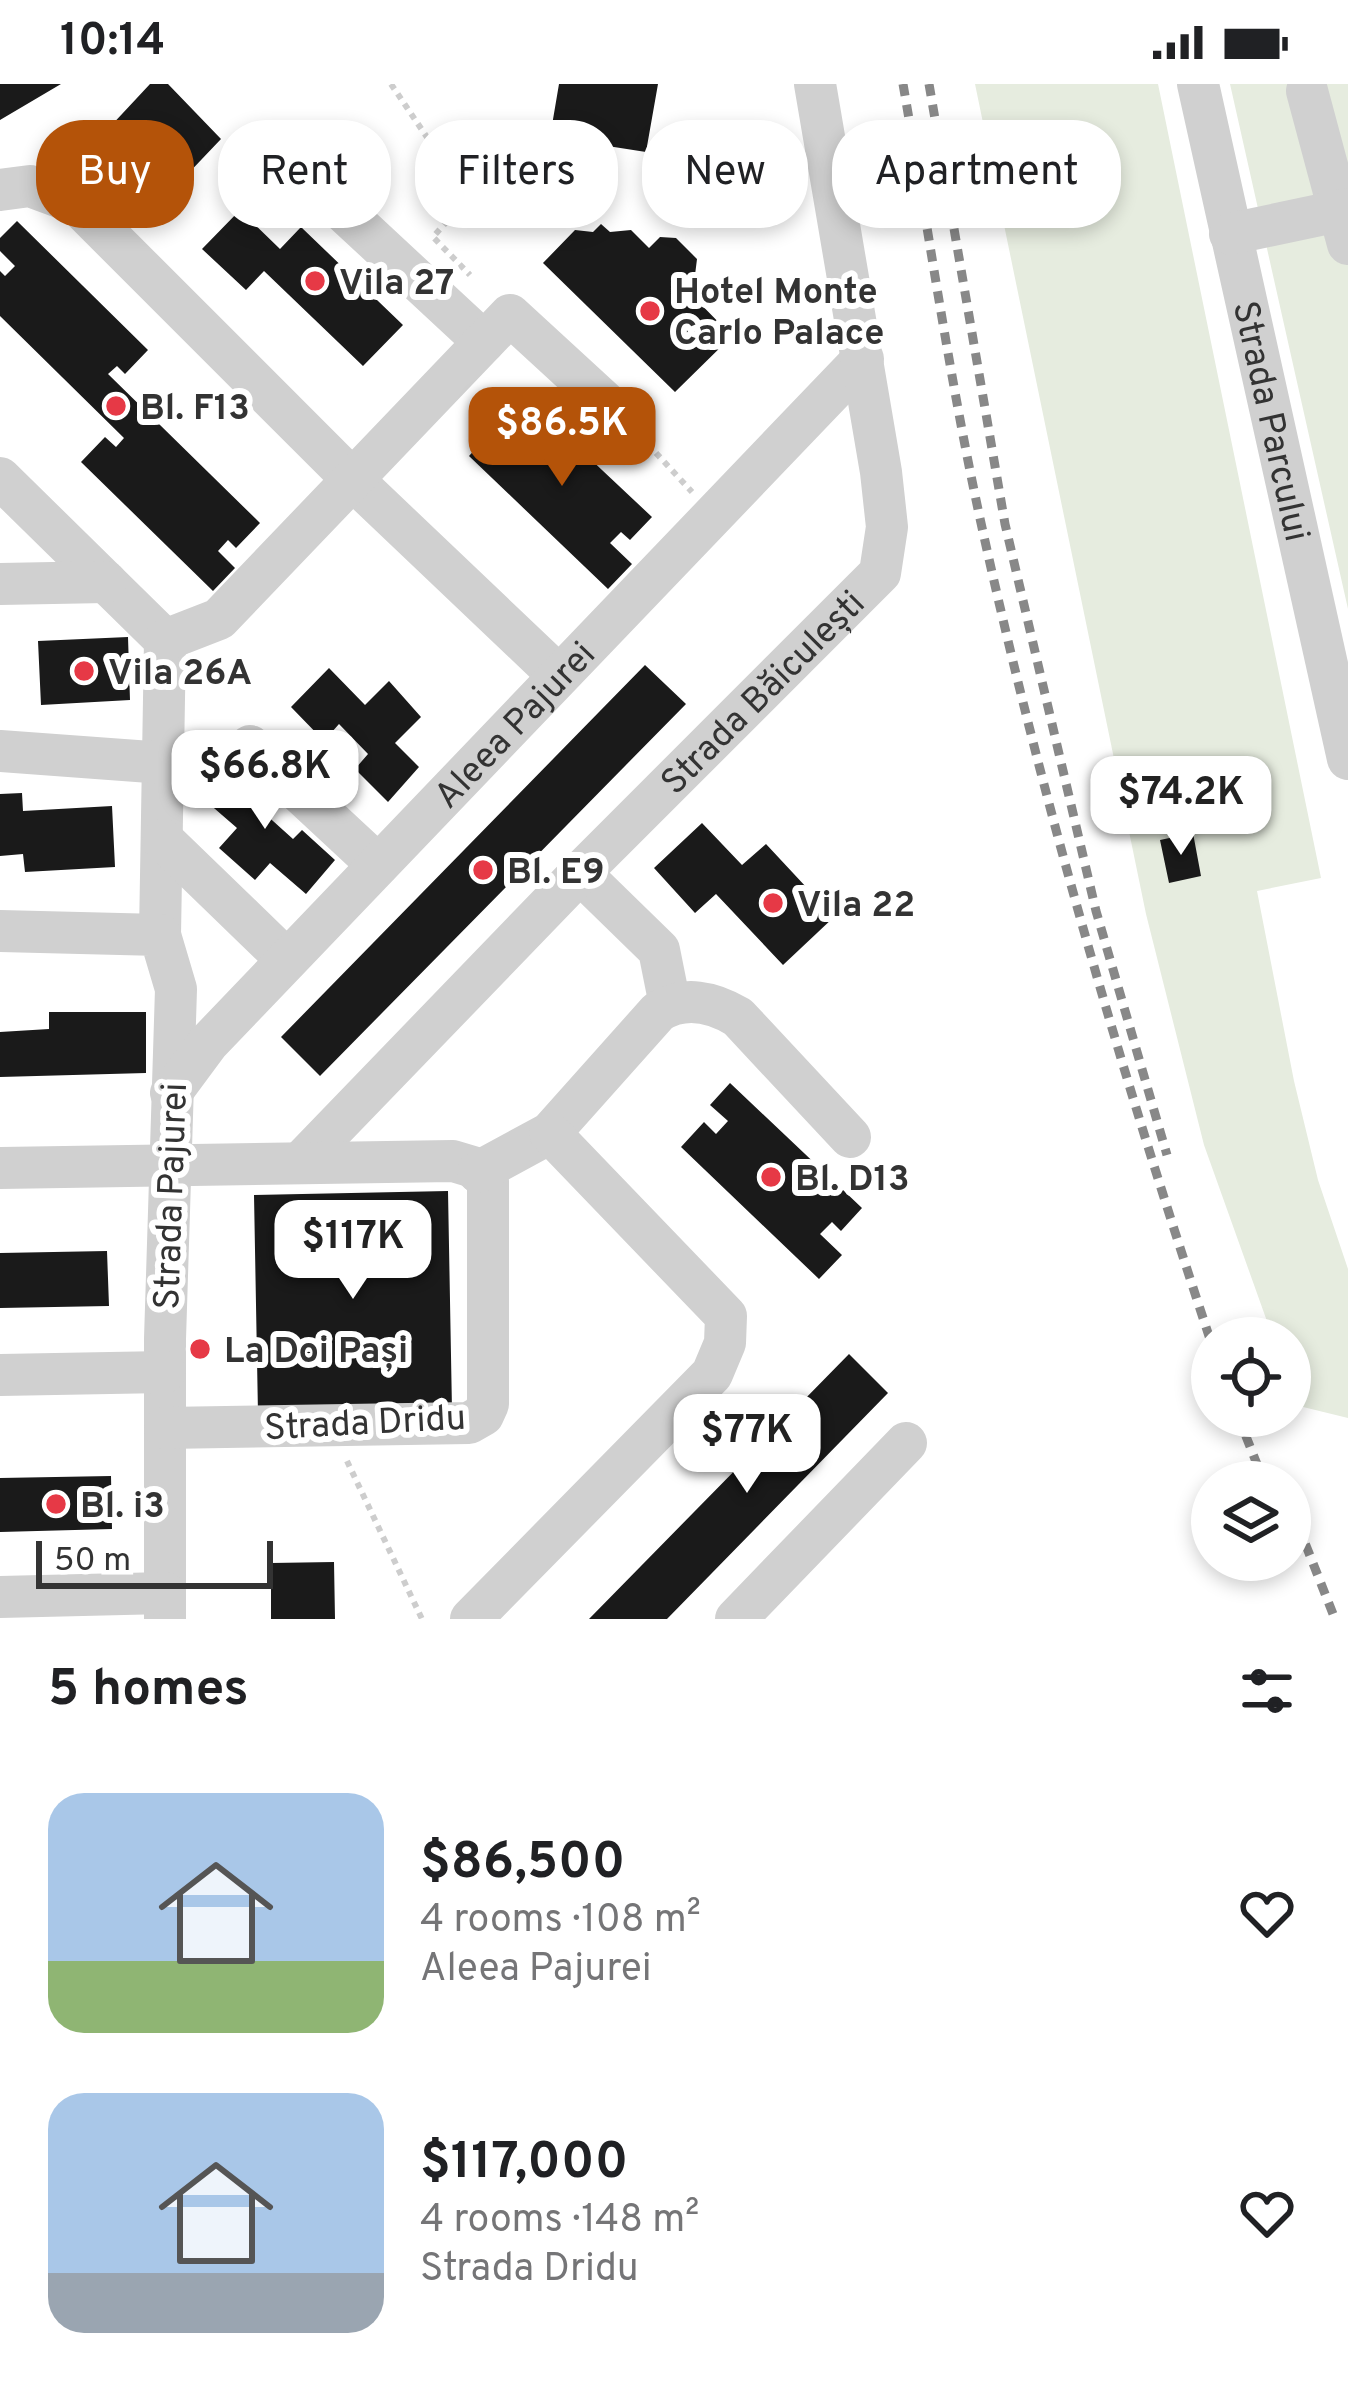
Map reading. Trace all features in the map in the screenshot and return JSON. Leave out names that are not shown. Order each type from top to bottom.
[{"type":"street","name":"Strada Băiculești","points":[[300,1162],[880,573],[887,527],[815,84]]},
{"type":"street","name":"Strada Parcului","points":[[1198,84],[1348,759]]},
{"type":"street","points":[[1230,234],[1346,221],[1307,91]]},
{"type":"street","points":[[0,190],[30,186],[76,202],[352,479],[557,674]]},
{"type":"street","points":[[369,228],[633,428]]},
{"type":"street","points":[[0,478],[165,640],[219,619],[497,328]]},
{"type":"street","name":"Aleea Pajurei","points":[[171,1093],[208,1043],[863,358]]},
{"type":"street","points":[[0,584],[106,583]]},
{"type":"street","name":"Strada Pajurei","points":[[165,640],[160,935],[176,989],[165,1372],[165,1606]]},
{"type":"street","points":[[250,746],[378,865]]},
{"type":"street","points":[[0,752],[164,763]]},
{"type":"street","points":[[163,840],[287,960]]},
{"type":"street","points":[[580,873],[659,950],[670,1005]]},
{"type":"street","points":[[0,931],[160,935]]},
{"type":"street","points":[[0,1168],[453,1161],[478,1172],[550,1133],[649,1020],[670,1005],[700,1002],[720,1006],[738,1017],[850,1137]]},
{"type":"street","points":[[471,1619],[712,1374],[725,1343],[726,1316],[550,1133]]},
{"type":"street","name":"Strada Dridu","points":[[165,1428],[470,1423],[487,1409],[490,1187],[478,1172]]},
{"type":"street","points":[[0,1376],[165,1372]]},
{"type":"street","points":[[736,1619],[906,1443]]},
{"type":"street","points":[[0,1597],[165,1606]]},
{"type":"path","points":[[391,84],[468,198],[433,238],[497,328]]},
{"type":"path","points":[[633,428],[713,514]]},
{"type":"path","points":[[330,1425],[422,1619]]},
{"type":"shaded area","points":[[975,84],[1158,84],[1321,878],[1257,891],[1294,1081],[1318,1180],[1348,1269],[1348,1418],[1311,1409],[1311,1317],[1265,1317],[1204,1145],[1146,914],[1005,228],[1121,228],[1121,120],[982,120]]},
{"type":"shaded area","points":[[1230,84],[1348,84],[1348,609]]},
{"type":"building","points":[[0,84],[61,84],[0,120]]},
{"type":"building","points":[[150,84],[168,84],[218,136],[218,142],[194,167],[194,120],[116,120]]},
{"type":"building","points":[[559,84],[658,84],[652,120],[642,120],[642,151],[618,148],[618,120],[553,120]]},
{"type":"building","name":"Bl. F13","points":[[17,221],[148,350],[125,374],[117,366],[108,374],[260,523],[236,548],[228,540],[218,551],[235,568],[213,591],[81,462],[105,437],[116,447],[124,438],[0,316],[0,271],[5,276],[15,266],[0,251],[0,238]]},
{"type":"building","name":"Vila 27","points":[[222,228],[258,228],[280,249],[302,228],[403,325],[363,366],[264,271],[246,290],[202,249]]},
{"type":"building","name":"Hotel Monte Carlo Palace","points":[[597,228],[631,230],[649,248],[660,237],[676,238],[697,259],[695,275],[683,286],[732,336],[675,392],[543,263],[575,230],[593,232]]},
{"type":"building","points":[[519,392],[652,517],[630,540],[621,532],[610,543],[632,564],[608,589],[469,456],[492,431],[504,443],[516,430],[498,414]]},
{"type":"building","name":"Vila 26A","points":[[128,637],[130,700],[41,705],[38,641]]},
{"type":"building","name":"Bl. E9","points":[[645,665],[686,704],[320,1076],[281,1037]]},
{"type":"building","points":[[329,668],[365,705],[389,681],[421,717],[395,743],[419,767],[388,802],[355,769],[368,754],[339,724],[324,741],[291,707]]},
{"type":"building","points":[[244,759],[281,791],[263,812],[293,839],[302,830],[335,860],[306,894],[270,863],[255,880],[219,848],[237,828],[207,802]]},
{"type":"building","points":[[22,793],[23,811],[112,806],[115,867],[25,872],[23,854],[0,856],[0,794]]},
{"type":"building","name":"Vila 22","points":[[702,823],[742,865],[766,844],[834,917],[783,965],[716,894],[695,913],[654,868]]},
{"type":"building","points":[[1193,833],[1201,876],[1169,883],[1160,840]]},
{"type":"building","points":[[49,1012],[146,1012],[146,1073],[0,1077],[0,1032],[49,1029]]},
{"type":"building","name":"Bl. D13","points":[[730,1083],[862,1208],[841,1231],[832,1222],[820,1234],[842,1255],[819,1279],[681,1147],[704,1122],[716,1134],[728,1121],[710,1105]]},
{"type":"building","points":[[448,1191],[452,1410],[258,1414],[254,1195]]},
{"type":"building","points":[[107,1251],[109,1306],[0,1308],[0,1253]]},
{"type":"building","points":[[849,1354],[888,1393],[667,1619],[589,1619]]},
{"type":"building","name":"Bl. i3","points":[[111,1476],[112,1529],[0,1532],[0,1478]]},
{"type":"building","points":[[334,1562],[335,1619],[271,1619],[271,1563]]},
{"type":"railway","points":[[903,84],[960,421],[1032,738],[1087,942],[1203,1317]]},
{"type":"railway","points":[[929,84],[1005,524],[1096,911],[1167,1155]]},
{"type":"railway","points":[[1246,1437],[1256,1461]]},
{"type":"railway","points":[[1311,1558],[1335,1619]]},
{"type":"place","name":"Vila 27","points":[[315,281]]},
{"type":"place","name":"Hotel Monte Carlo Palace","points":[[650,311]]},
{"type":"place","name":"Bl. F13","points":[[116,406]]},
{"type":"place","name":"Vila 26A","points":[[84,671]]},
{"type":"place","name":"Bl. E9","points":[[483,870]]},
{"type":"place","name":"Vila 22","points":[[773,903]]},
{"type":"place","name":"Bl. D13","points":[[771,1177]]},
{"type":"place","name":"La Doi Pași","points":[[200,1349]]},
{"type":"place","name":"Bl. i3","points":[[56,1504]]}]
